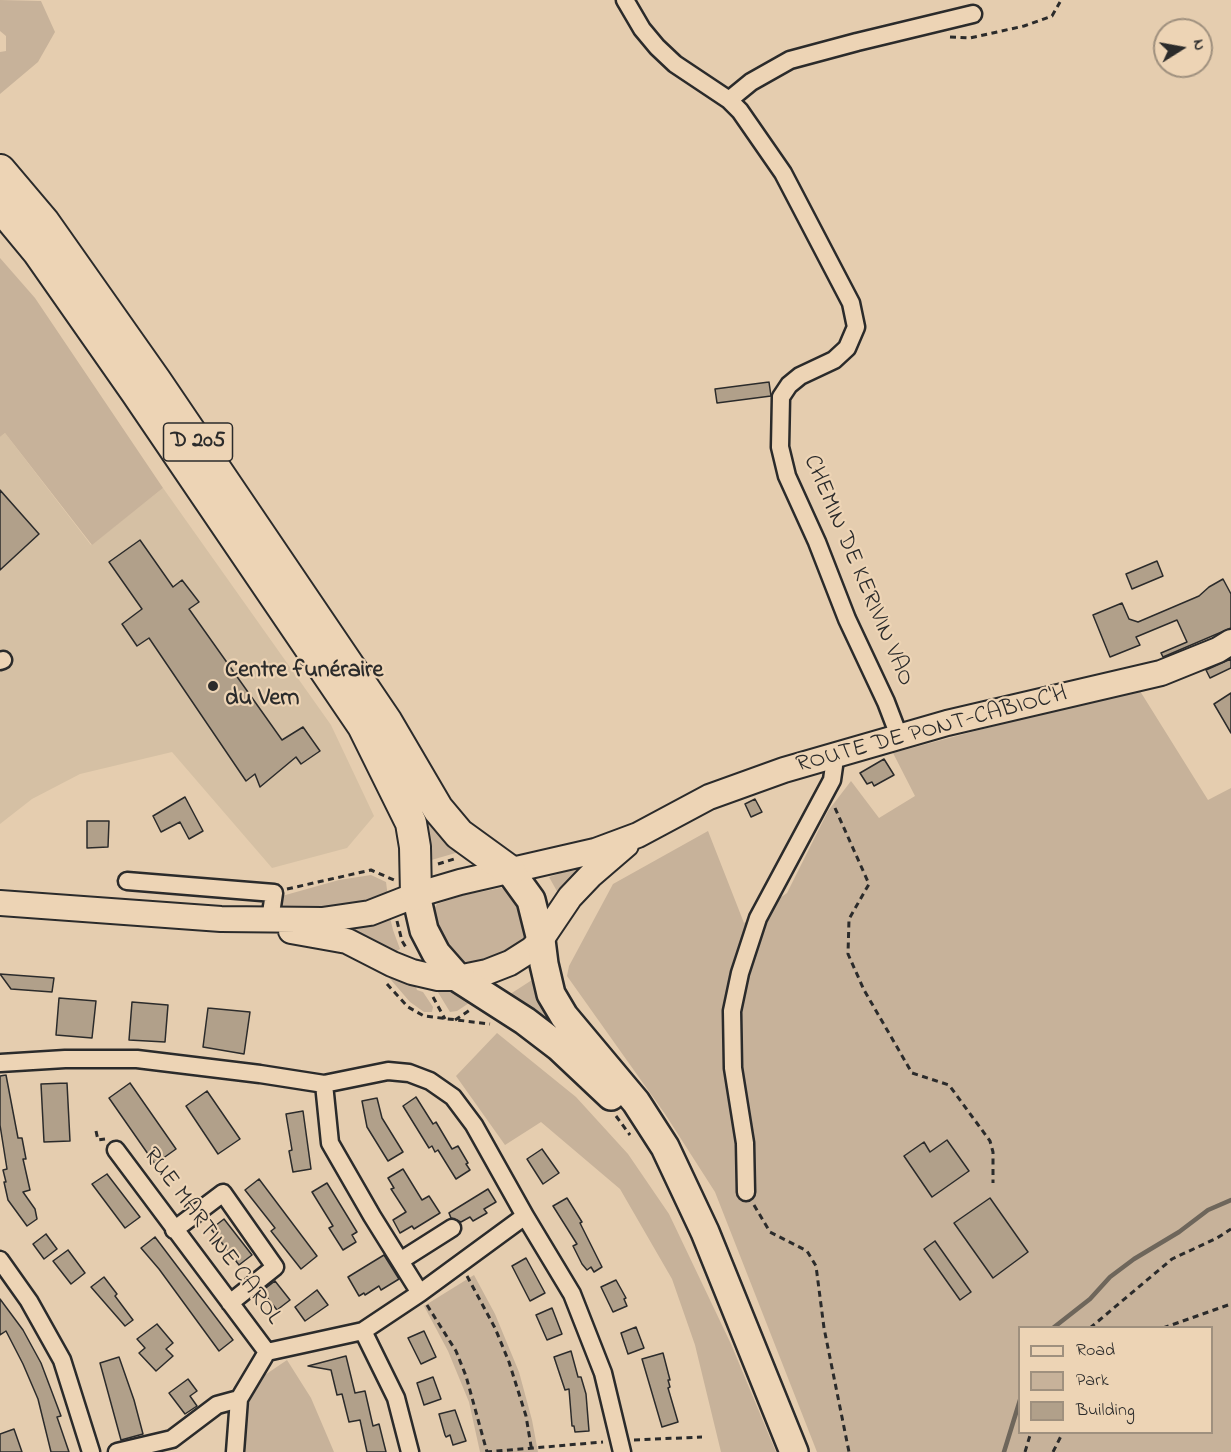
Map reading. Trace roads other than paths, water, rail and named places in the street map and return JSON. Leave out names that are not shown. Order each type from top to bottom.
[{"type":"highway","name":"D 205","points":[[0,170],[44,222],[209,458],[387,722],[438,809],[459,834],[510,871]]},
{"type":"highway","name":"D 205","points":[[0,206],[38,252],[136,392],[363,726],[411,823],[415,847],[405,888]]},
{"type":"main road","points":[[510,871],[531,900],[542,940],[544,964],[551,994],[564,1016],[636,1102],[665,1147],[705,1232],[794,1452]]},
{"type":"main road","points":[[405,888],[436,953],[458,978],[525,1021],[559,1047],[606,1090],[647,1139],[687,1194]]},
{"type":"street","name":"CHEMIN DE KERIVIN VAO","points":[[625,0],[642,29],[675,64],[729,100],[740,111],[783,173],[850,303],[856,327],[847,348],[834,360],[800,376],[789,385],[781,397],[780,447],[787,476],[899,736]]},
{"type":"street","points":[[729,100],[751,82],[790,60],[973,14]]},
{"type":"street","name":"ROUTE DE PONT-CABIOC'H","points":[[221,919],[322,920],[370,913],[405,888],[460,882],[595,851],[638,835],[709,797],[784,770],[899,736],[1161,673],[1218,651],[1231,642]]},
{"type":"street","points":[[746,1192],[745,1143],[733,1068],[732,1011],[740,973],[758,918],[832,780],[834,766],[832,756]]},
{"type":"street","name":"ROUTE DE PONT-CABIOC'H","points":[[542,940],[570,897],[590,876],[638,835]]},
{"type":"street","points":[[127,881],[274,893],[270,920]]},
{"type":"street","points":[[0,903],[221,919],[347,940],[392,964],[412,972],[438,978],[458,978],[488,972],[510,963],[542,940]]},
{"type":"street","points":[[0,1063],[65,1059],[137,1059],[324,1084],[388,1071],[409,1073],[430,1081],[453,1097],[474,1125],[572,1294],[603,1373],[621,1446]]},
{"type":"street","points":[[324,1084],[330,1143],[420,1293]]},
{"type":"street","name":"RUE MARTINE CAROL","points":[[116,1150],[267,1352]]},
{"type":"street","points":[[174,1230],[223,1194],[275,1267],[230,1303]]},
{"type":"street","points":[[235,1452],[239,1399],[267,1352],[363,1331],[420,1293],[525,1216]]},
{"type":"street","points":[[400,1261],[452,1228]]},
{"type":"street","points":[[0,1260],[29,1301],[62,1360],[91,1452]]},
{"type":"street","points":[[363,1331],[396,1398],[410,1452]]},
{"type":"street","points":[[117,1452],[172,1439],[217,1405],[239,1399]]},
{"type":"waterway","points":[[1056,1326],[1090,1299],[1110,1277],[1134,1259],[1179,1232],[1208,1210],[1231,1200]]},
{"type":"waterway","points":[[1004,1452],[1018,1406]]},
{"type":"place","name":"Centre funéraire du Vern","points":[[213,686]]}]
